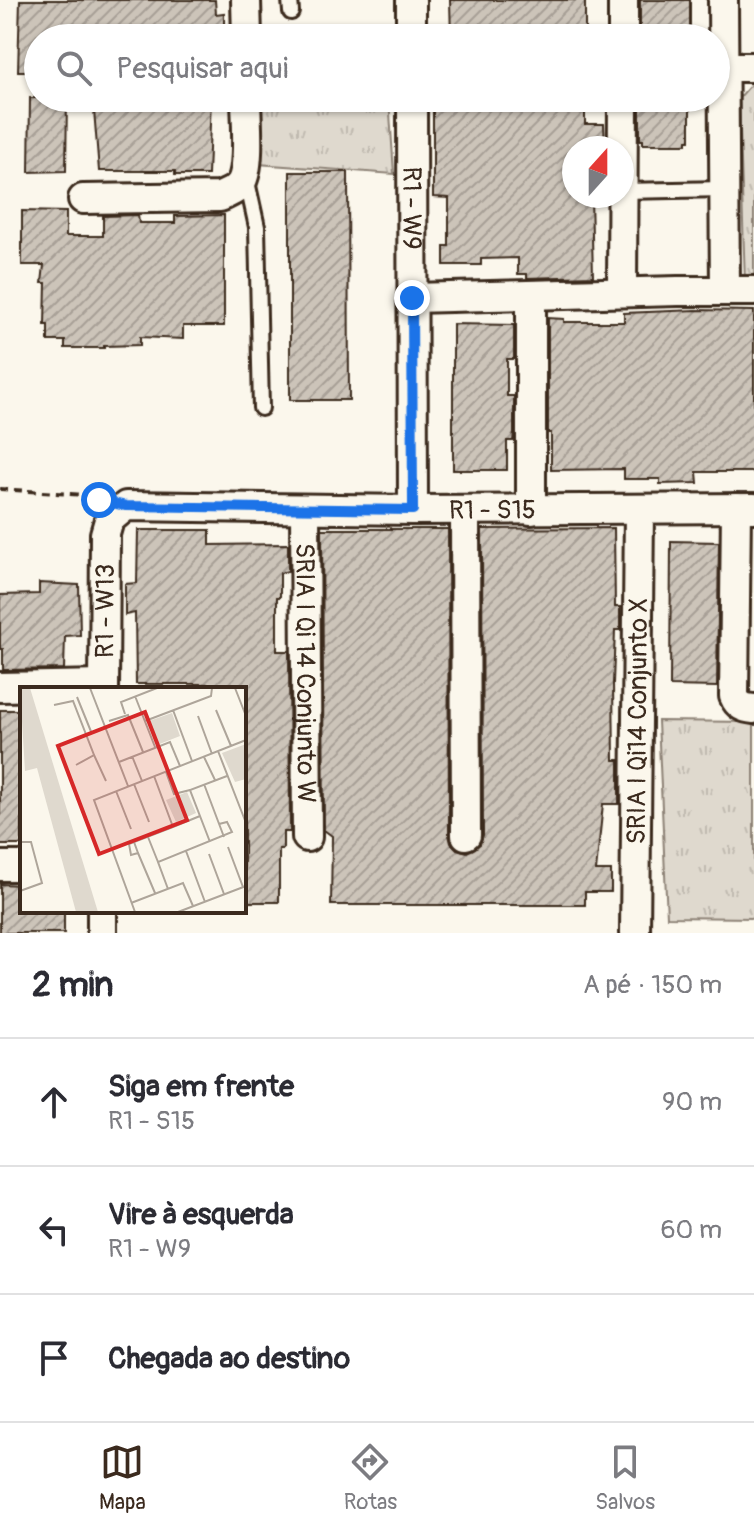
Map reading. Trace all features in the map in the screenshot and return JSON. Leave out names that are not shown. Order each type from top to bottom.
[{"type":"street","points":[[246,0],[247,24]]},
{"type":"street","points":[[411,0],[411,24]]},
{"type":"street","points":[[623,0],[623,24]]},
{"type":"street","points":[[723,0],[723,24]]},
{"type":"street","points":[[730,67],[754,67]]},
{"type":"street","points":[[83,199],[220,197],[240,184],[245,173],[246,112]]},
{"type":"street","name":"R1 - W9","points":[[412,112],[413,510]]},
{"type":"street","points":[[623,112],[623,136]]},
{"type":"street","points":[[724,112],[725,291]]},
{"type":"street","points":[[622,208],[622,292]]},
{"type":"street","points":[[412,298],[754,291]]},
{"type":"street","points":[[531,295],[531,510]]},
{"type":"street","name":"R1 - S15","points":[[126,506],[413,510],[745,508]]},
{"type":"street","name":"R1 - W13","points":[[104,687],[105,534],[109,520],[126,506]]},
{"type":"street","points":[[745,508],[734,696],[743,707],[754,709]]},
{"type":"street","name":"SRIA I Qi 14 Conjunto W","points":[[305,509],[307,837]]},
{"type":"street","points":[[465,510],[466,835]]},
{"type":"street","name":"SRIA I Qi14 Conjunto X","points":[[635,933],[639,510]]},
{"type":"street","points":[[0,687],[104,687]]},
{"type":"lane","points":[[245,173],[257,227],[261,408]]},
{"type":"lane","points":[[634,191],[725,189]]},
{"type":"path","points":[[0,489],[85,495],[126,506]]},
{"type":"green space","points":[[754,81],[754,283],[745,283],[739,98]]},
{"type":"green space","points":[[260,112],[390,112],[394,174],[258,164]]},
{"type":"green space","points":[[658,721],[754,722],[754,918],[667,917]]},
{"type":"building","points":[[20,0],[215,0],[216,14],[224,13],[224,24],[24,24],[24,71],[18,71]]},
{"type":"building","points":[[450,0],[585,0],[585,24],[451,24]]},
{"type":"building","points":[[640,0],[690,0],[690,24],[640,24]]},
{"type":"building","points":[[30,112],[67,112],[66,171],[29,172]]},
{"type":"building","points":[[94,112],[210,112],[208,175],[175,175],[175,171],[99,171]]},
{"type":"building","points":[[433,112],[585,112],[585,124],[604,124],[604,136],[562,136],[562,208],[591,208],[593,276],[527,278],[527,274],[518,274],[518,258],[481,259],[481,265],[444,265],[444,246],[449,246],[449,198],[433,197]]},
{"type":"building","points":[[640,112],[690,112],[690,140],[687,144],[643,144],[640,140]]},
{"type":"building","points":[[290,172],[348,172],[349,400],[290,400]]},
{"type":"building","points":[[22,211],[66,212],[66,236],[103,236],[103,216],[138,215],[139,223],[175,223],[175,216],[224,215],[224,326],[183,326],[183,339],[140,337],[140,345],[65,348],[65,341],[48,341],[48,325],[45,325],[46,283],[42,283],[44,265],[22,265]]},
{"type":"building","points":[[754,311],[754,472],[697,472],[698,483],[660,484],[660,479],[624,479],[624,469],[551,470],[548,318],[564,319],[564,322],[624,322],[624,313]]},
{"type":"building","points":[[453,324],[514,325],[514,359],[507,359],[507,396],[514,396],[514,433],[513,441],[507,441],[507,470],[453,470]]},
{"type":"building","points":[[614,528],[615,607],[620,607],[620,630],[615,630],[613,683],[614,760],[619,760],[619,804],[603,804],[596,871],[611,871],[611,892],[585,892],[585,905],[331,905],[332,836],[324,830],[322,529],[448,529],[449,835],[457,849],[467,852],[480,844],[483,835],[482,529]]},
{"type":"building","points":[[138,530],[210,530],[210,545],[288,544],[288,571],[280,573],[280,597],[277,597],[277,651],[289,651],[290,832],[283,832],[283,849],[279,849],[279,902],[246,902],[246,687],[136,684],[135,613],[125,615],[125,584],[137,583]]},
{"type":"building","points":[[671,541],[719,542],[717,687],[670,686]]},
{"type":"building","points":[[39,583],[79,585],[80,635],[65,636],[64,669],[3,670],[0,595],[39,594]]},
{"type":"building","points":[[0,710],[20,710],[20,845],[0,845]]},
{"type":"building","points":[[0,884],[20,885],[20,913],[64,913],[64,933],[0,933]]},
{"type":"route","points":[[99,500],[126,506],[413,510],[412,298]]}]
